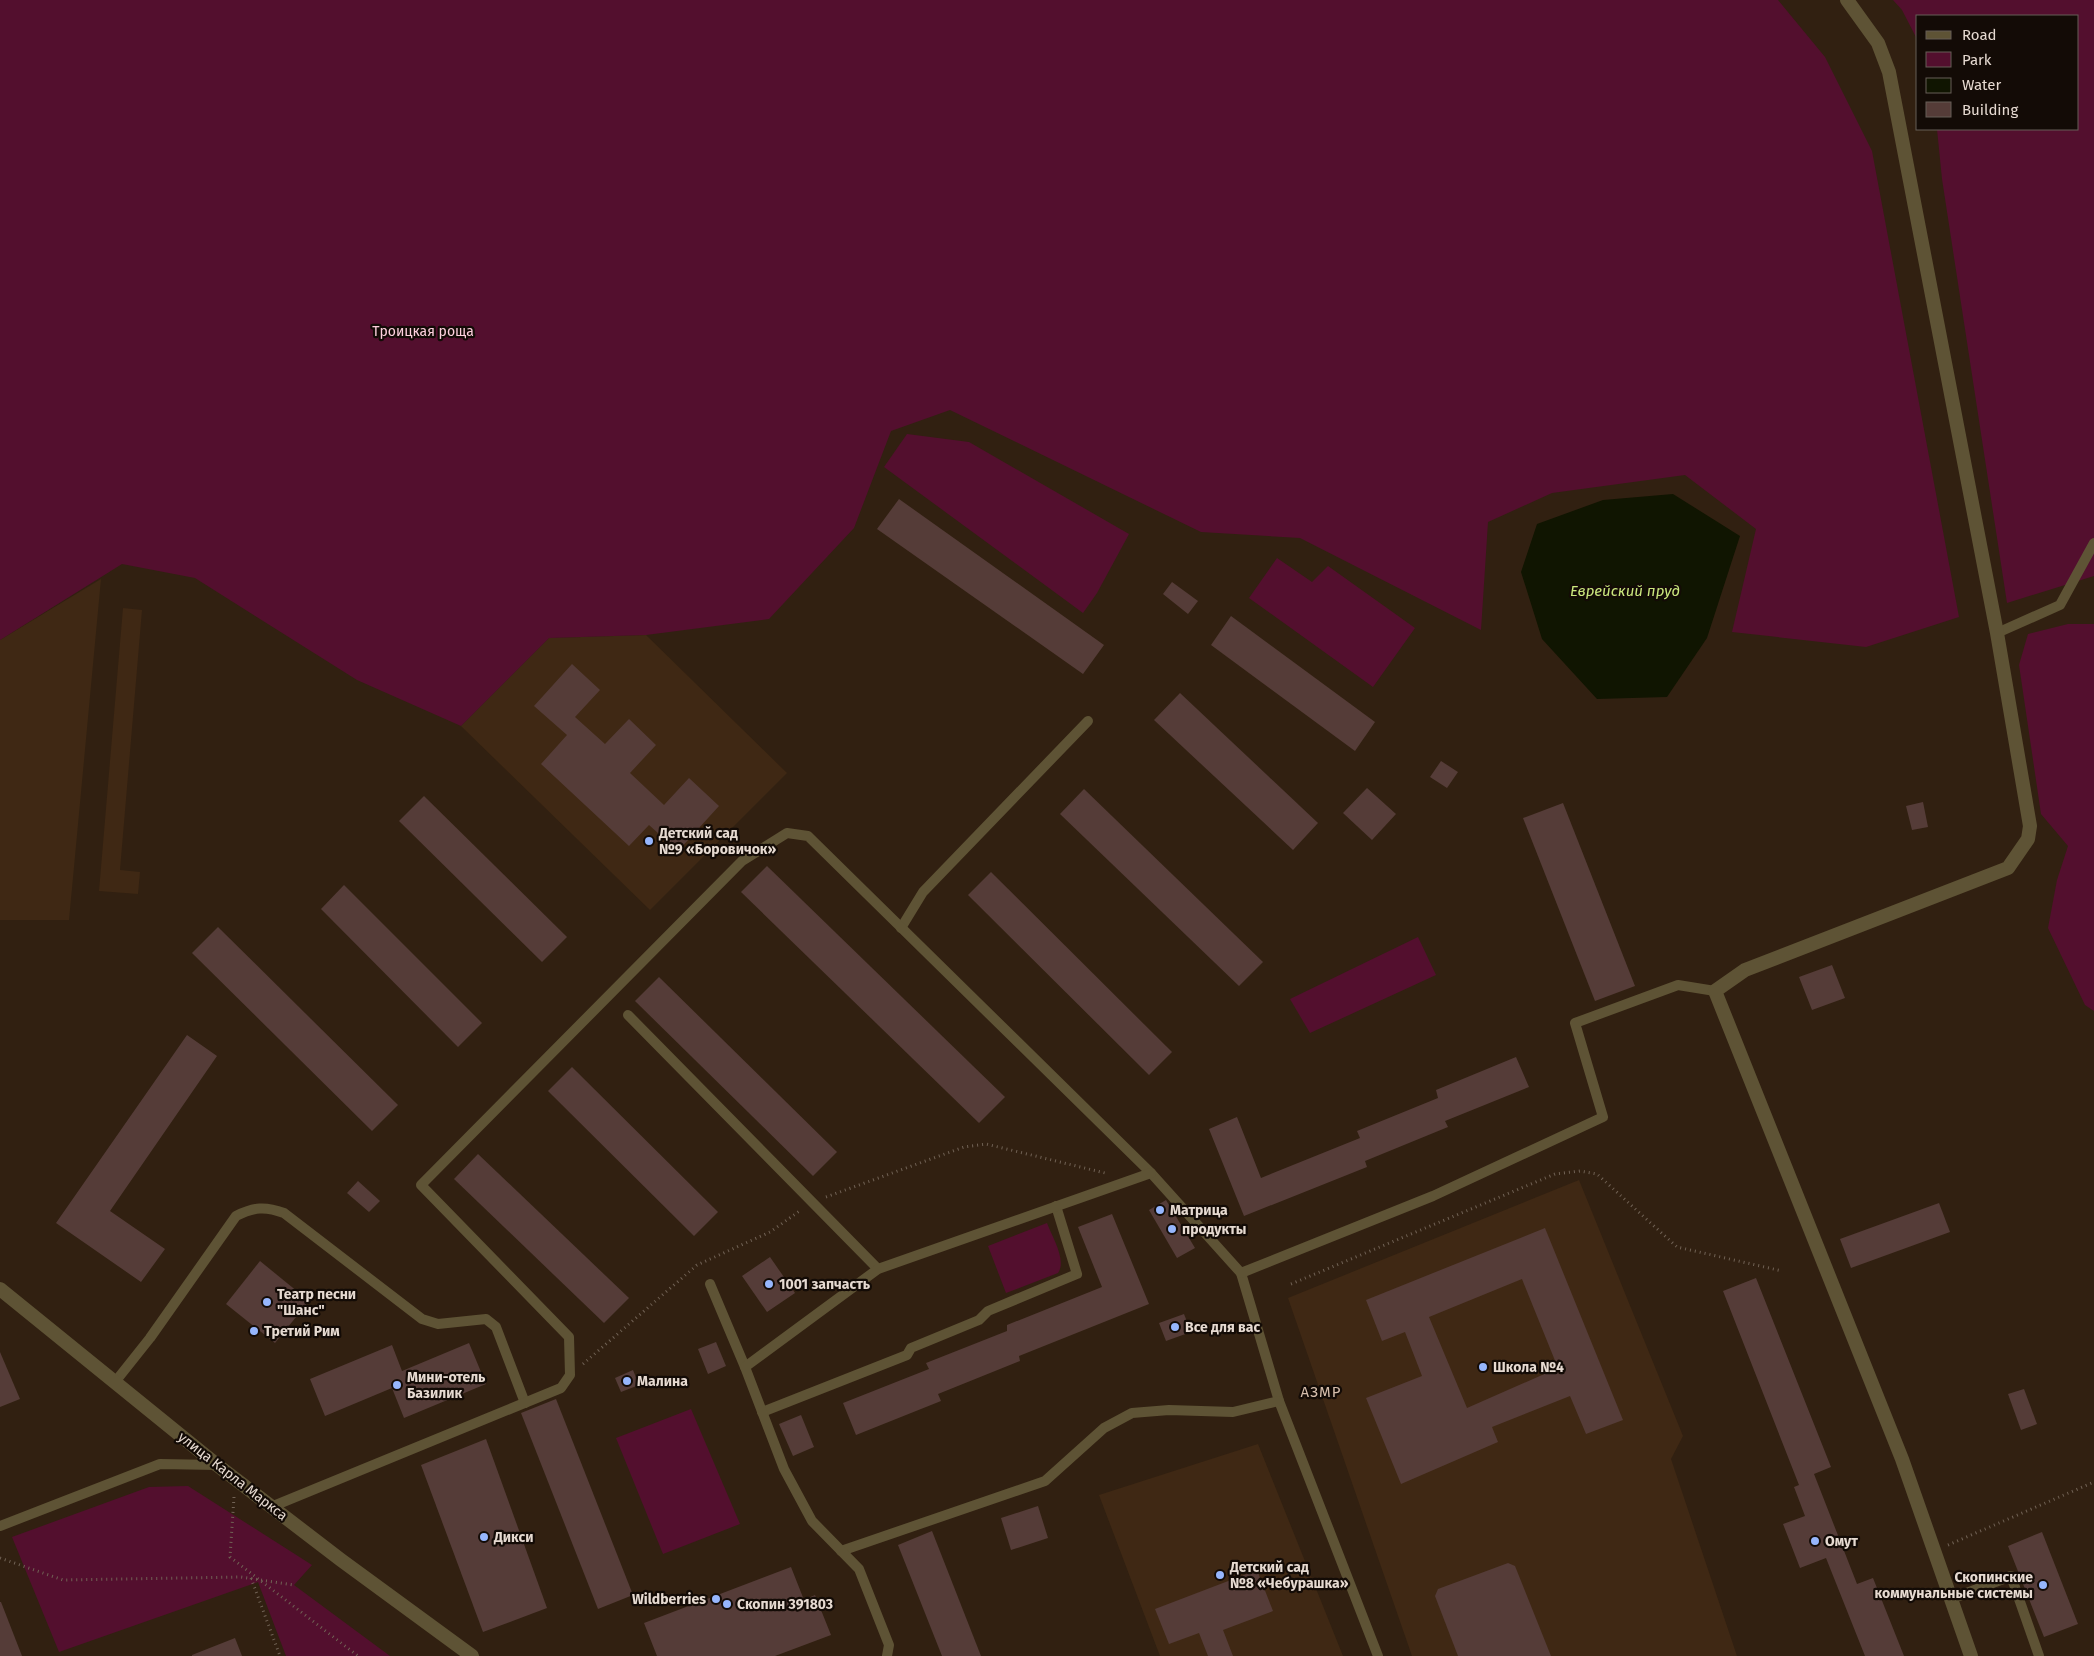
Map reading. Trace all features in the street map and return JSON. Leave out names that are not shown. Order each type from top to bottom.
[{"type":"street","points":[[1847,0],[1878,43],[1889,72],[1997,632],[2030,826],[2028,839],[2008,868],[1745,970],[1715,991],[1899,1450],[1971,1656]]},
{"type":"street","name":"улица Карла Маркса","points":[[0,1289],[235,1479],[472,1656]]},
{"type":"lane","points":[[1997,632],[2060,605],[2094,543]]},
{"type":"lane","points":[[901,928],[923,892],[1088,721]]},
{"type":"lane","points":[[271,1506],[561,1388],[570,1375],[569,1337],[421,1185],[742,861],[787,833],[808,836],[1151,1173],[1241,1274],[1279,1401],[1378,1656]]},
{"type":"lane","points":[[1241,1274],[1433,1196],[1603,1117],[1575,1023],[1678,985],[1715,991]]},
{"type":"lane","points":[[628,1015],[878,1269]]},
{"type":"lane","points":[[745,1367],[878,1269],[1151,1173]]},
{"type":"lane","points":[[762,1412],[907,1355],[911,1348],[980,1320],[988,1312],[1077,1274],[1056,1206]]},
{"type":"lane","points":[[115,1382],[150,1338],[236,1216],[252,1208],[269,1208],[284,1212],[422,1319],[438,1324],[486,1319],[496,1327],[525,1403]]},
{"type":"lane","points":[[710,1284],[745,1367],[784,1469],[812,1521],[859,1569],[889,1645],[887,1656]]},
{"type":"lane","points":[[841,1551],[1045,1481],[1104,1428],[1132,1414],[1169,1410],[1233,1412],[1279,1401]]},
{"type":"lane","points":[[0,1526],[160,1464],[217,1465]]},
{"type":"lane","points":[[1951,1599],[2011,1576],[2039,1656]]},
{"type":"path","points":[[570,1375],[697,1265],[770,1232],[812,1202],[964,1147],[986,1144],[1132,1180]]},
{"type":"path","points":[[1291,1284],[1555,1174],[1580,1171],[1597,1174],[1677,1247],[1782,1271]]},
{"type":"path","points":[[235,1479],[230,1557],[358,1656]]},
{"type":"path","points":[[1935,1551],[2094,1482]]},
{"type":"path","points":[[0,1558],[63,1580],[251,1578],[294,1585]]},
{"type":"path","points":[[251,1578],[280,1656]]},
{"type":"shaded area","points":[[101,579],[69,920],[0,920],[0,640]]},
{"type":"shaded area","points":[[123,608],[142,610],[120,870],[140,872],[138,894],[99,891]]},
{"type":"shaded area","name":"Детский сад №9 «Боровичок»","points":[[646,635],[787,773],[650,910],[461,726],[549,638]]},
{"type":"shaded area","name":"Школа №4","points":[[1579,1180],[1683,1436],[1671,1459],[1737,1656],[1412,1656],[1288,1298]]},
{"type":"shaded area","name":"Детский сад №8 «Чебурашка»","points":[[1258,1444],[1343,1656],[1160,1656],[1099,1495]]},
{"type":"green space","name":"Троицкая роща","points":[[0,0],[1778,0],[1825,57],[1872,151],[1959,617],[1866,647],[1732,632],[1756,529],[1685,475],[1552,493],[1488,522],[1481,630],[1300,538],[1201,532],[950,410],[891,431],[854,528],[769,619],[646,635],[549,638],[461,726],[357,680],[195,578],[122,564],[0,640]]},
{"type":"green space","points":[[1893,0],[2094,0],[2094,576],[2007,603],[1942,179],[1937,130],[2079,130],[2079,15],[1916,15],[1916,37],[1902,10]]},
{"type":"green space","points":[[907,434],[969,442],[1129,534],[1097,593],[1083,613],[884,467]]},
{"type":"green space","points":[[1277,558],[1312,582],[1328,566],[1415,628],[1373,687],[1249,598]]},
{"type":"green space","points":[[2068,624],[2094,624],[2094,1011],[2085,1005],[2048,928],[2057,880],[2068,846],[2041,814],[2019,665],[2028,634]]},
{"type":"green space","points":[[1418,937],[1436,975],[1310,1033],[1290,999]]},
{"type":"green space","points":[[1047,1223],[1060,1255],[1061,1262],[1058,1273],[1006,1293],[988,1246]]},
{"type":"green space","points":[[691,1409],[740,1524],[663,1554],[616,1438]]},
{"type":"green space","points":[[188,1486],[312,1565],[294,1585],[390,1656],[286,1656],[258,1582],[59,1652],[12,1537],[149,1487]]},
{"type":"water","name":"Еврейский пруд","points":[[1673,494],[1740,536],[1707,638],[1667,697],[1597,699],[1542,639],[1521,572],[1537,524],[1603,500]]},
{"type":"building","points":[[899,499],[1104,645],[1083,674],[877,529]]},
{"type":"building","points":[[1172,582],[1198,601],[1188,614],[1163,594]]},
{"type":"building","points":[[1231,616],[1375,722],[1355,751],[1211,645]]},
{"type":"building","points":[[572,664],[600,690],[575,717],[605,744],[629,719],[656,745],[630,773],[664,805],[689,778],[719,806],[678,851],[649,825],[629,846],[541,764],[567,735],[534,706]]},
{"type":"building","points":[[1180,693],[1318,823],[1293,850],[1154,720]]},
{"type":"building","points":[[1441,761],[1458,772],[1447,788],[1430,777]]},
{"type":"building","points":[[1367,788],[1396,814],[1372,840],[1343,813]]},
{"type":"building","points":[[1084,789],[1263,962],[1239,986],[1060,814]]},
{"type":"building","points":[[424,796],[567,937],[542,962],[399,821]]},
{"type":"building","points":[[1923,802],[1928,827],[1912,830],[1906,806]]},
{"type":"building","points":[[1563,803],[1635,986],[1595,1001],[1523,818]]},
{"type":"building","points":[[767,866],[1005,1097],[979,1123],[741,892]]},
{"type":"building","points":[[991,872],[1172,1052],[1149,1075],[968,895]]},
{"type":"building","points":[[344,885],[482,1023],[458,1047],[321,909]]},
{"type":"building","points":[[218,927],[398,1105],[372,1131],[192,953]]},
{"type":"building","points":[[1832,965],[1845,998],[1812,1010],[1799,977]]},
{"type":"building","points":[[659,977],[837,1152],[813,1176],[635,1001]]},
{"type":"building","points":[[187,1035],[217,1056],[110,1211],[165,1249],[141,1282],[56,1223]]},
{"type":"building","points":[[1516,1057],[1529,1087],[1445,1121],[1448,1127],[1365,1161],[1367,1167],[1244,1216],[1209,1129],[1237,1117],[1261,1178],[1360,1138],[1357,1131],[1438,1098],[1436,1090]]},
{"type":"building","points":[[572,1067],[718,1212],[694,1236],[548,1091]]},
{"type":"building","points":[[478,1154],[629,1298],[604,1323],[454,1179]]},
{"type":"building","points":[[358,1181],[380,1201],[369,1212],[347,1193]]},
{"type":"building","name":"продукты","points":[[1166,1200],[1195,1248],[1177,1258],[1149,1210]]},
{"type":"building","points":[[1939,1203],[1950,1232],[1851,1268],[1840,1239]]},
{"type":"building","points":[[1112,1214],[1149,1304],[1019,1356],[1020,1361],[938,1394],[941,1401],[856,1435],[843,1403],[929,1369],[926,1363],[1007,1331],[1007,1325],[1102,1287],[1078,1227]]},
{"type":"building","points":[[1545,1228],[1623,1420],[1586,1434],[1570,1396],[1492,1427],[1498,1442],[1401,1484],[1366,1398],[1422,1376],[1405,1332],[1382,1341],[1366,1300]],"holes":[[[1522,1279],[1558,1368],[1467,1408],[1429,1317]]]},
{"type":"building","name":"1001 запчасть","points":[[770,1257],[795,1293],[767,1312],[742,1276]]},
{"type":"building","name":"Театр песни \"Шанс\"","points":[[260,1261],[309,1301],[275,1343],[226,1304]]},
{"type":"building","points":[[1756,1278],[1831,1467],[1814,1474],[1857,1584],[1873,1578],[1904,1656],[1865,1656],[1826,1558],[1800,1568],[1783,1524],[1805,1516],[1794,1487],[1799,1485],[1723,1291]]},
{"type":"building","name":"Все для вас","points":[[1184,1314],[1191,1332],[1166,1341],[1159,1323]]},
{"type":"building","points":[[716,1342],[726,1366],[708,1374],[698,1349]]},
{"type":"building","points":[[469,1343],[486,1384],[404,1418],[392,1388],[325,1416],[310,1379],[392,1345],[402,1371]]},
{"type":"building","points":[[0,1352],[20,1399],[0,1407]]},
{"type":"building","name":"Малина","points":[[633,1370],[639,1385],[621,1392],[615,1378]]},
{"type":"building","points":[[2024,1389],[2037,1424],[2021,1430],[2008,1394]]},
{"type":"building","points":[[556,1399],[633,1595],[598,1609],[521,1413]]},
{"type":"building","points":[[801,1415],[814,1447],[793,1456],[779,1424]]},
{"type":"building","name":"Дикси","points":[[486,1439],[547,1608],[483,1632],[421,1465]]},
{"type":"building","points":[[1038,1506],[1048,1538],[1011,1550],[1001,1518]]},
{"type":"building","points":[[932,1531],[981,1656],[942,1656],[898,1545]]},
{"type":"building","name":"Скопинские коммунальные системы","points":[[2042,1532],[2078,1624],[2044,1637],[2008,1546]]},
{"type":"building","points":[[1508,1563],[1515,1566],[1551,1656],[1458,1656],[1435,1596],[1438,1589]]},
{"type":"building","points":[[791,1567],[804,1600],[815,1595],[831,1635],[775,1656],[657,1656],[644,1623]]},
{"type":"building","points":[[1257,1570],[1273,1611],[1223,1630],[1233,1656],[1208,1656],[1199,1633],[1169,1644],[1155,1609]]},
{"type":"building","points":[[1,1602],[22,1656],[0,1656]]},
{"type":"building","points":[[235,1638],[242,1656],[192,1656],[192,1655]]},
{"type":"place","name":"Детский сад №9 «Боровичок»","points":[[649,841]]},
{"type":"place","name":"Матрица","points":[[1160,1210]]},
{"type":"place","name":"продукты","points":[[1172,1229]]},
{"type":"place","name":"1001 запчасть","points":[[769,1284]]},
{"type":"place","name":"Театр песни \"Шанс\"","points":[[267,1302]]},
{"type":"place","name":"Все для вас","points":[[1175,1327]]},
{"type":"place","name":"Третий Рим","points":[[254,1331]]},
{"type":"place","name":"Школа №4","points":[[1483,1367]]},
{"type":"place","name":"Малина","points":[[627,1381]]},
{"type":"place","name":"Мини-отель Базилик","points":[[397,1385]]},
{"type":"place","name":"Дикси","points":[[484,1537]]},
{"type":"place","name":"Омут","points":[[1815,1541]]},
{"type":"place","name":"Детский сад №8 «Чебурашка»","points":[[1220,1575]]},
{"type":"place","name":"Скопинские коммунальные системы","points":[[2043,1585]]},
{"type":"place","name":"Wildberries","points":[[716,1599]]},
{"type":"place","name":"Скопин 391803","points":[[727,1604]]},
{"type":"district","name":"АЗМР","points":[[1321,1392]]}]
